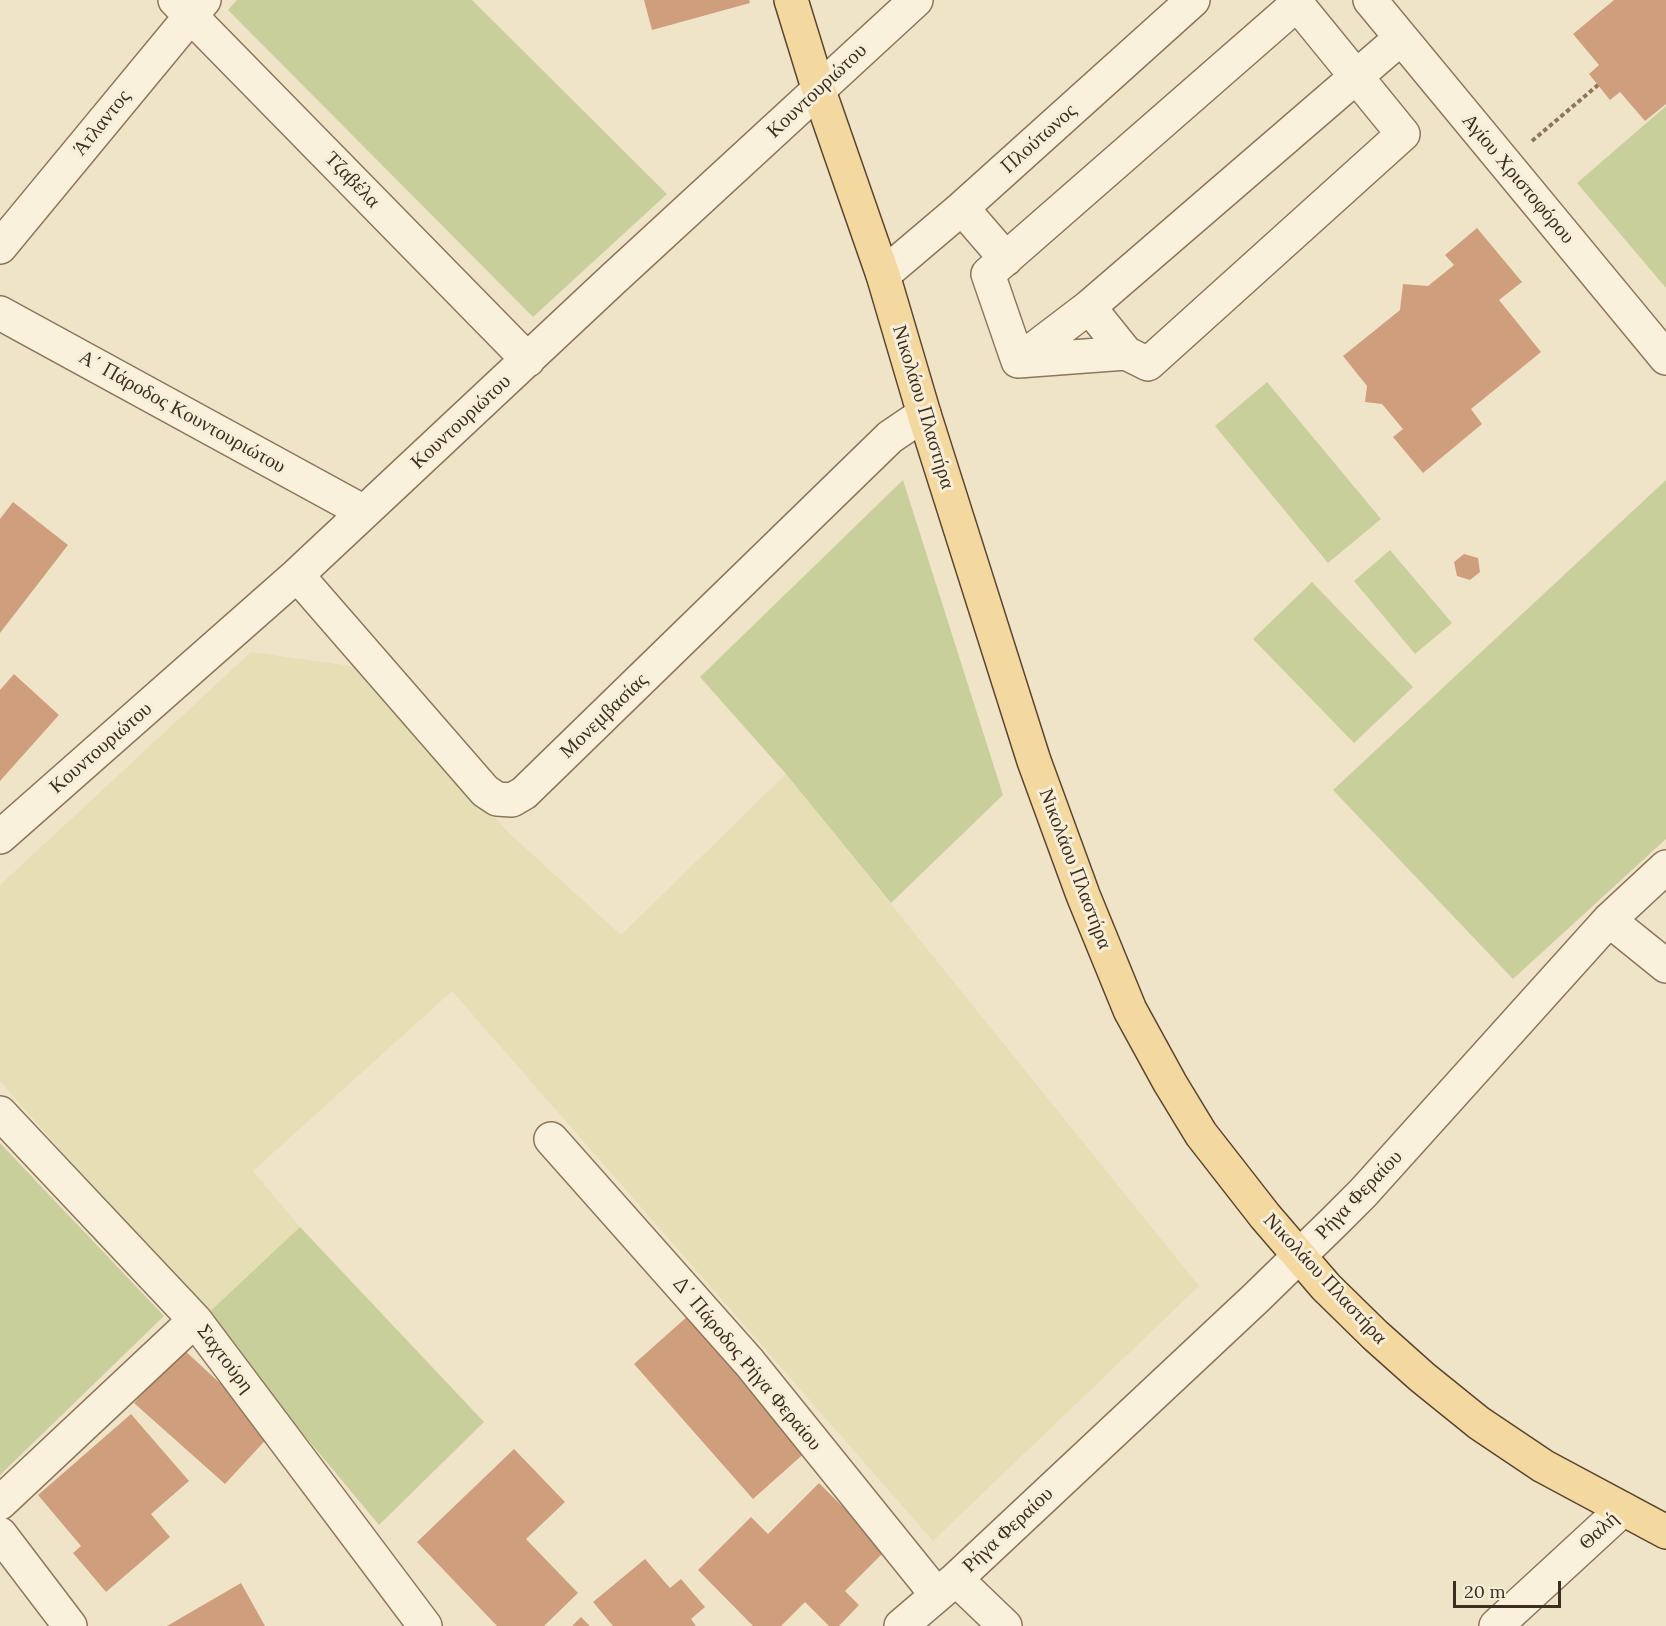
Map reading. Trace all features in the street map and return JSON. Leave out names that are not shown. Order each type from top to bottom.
[{"type":"main road","name":"Νικολάου Πλαστήρα","points":[[792,0],[819,91],[883,275],[924,414],[1034,761],[1083,895],[1130,1010],[1170,1083],[1201,1134],[1258,1208],[1299,1257],[1375,1335],[1479,1423],[1543,1466],[1666,1532]]},
{"type":"street","name":"Κουντουριώτου","points":[[0,837],[297,575],[916,0]]},
{"type":"street","name":"Πλούτωνος","points":[[883,275],[962,208],[1193,0]]},
{"type":"street","name":"Αγίου Χριστοφόρου","points":[[1370,0],[1666,358]]},
{"type":"street","points":[[1018,361],[988,274],[1297,4],[1403,134],[1148,364],[1126,353],[1089,307]]},
{"type":"street","name":"Άτλαντος","points":[[0,247],[190,5]]},
{"type":"street","name":"Τζαβέλα","points":[[190,5],[528,360]]},
{"type":"street","points":[[1018,361],[1089,307],[1401,38]]},
{"type":"street","points":[[962,208],[1006,259]]},
{"type":"street","name":"Α΄ Πάροδος Κουντουριώτου","points":[[0,313],[364,512]]},
{"type":"street","points":[[1018,361],[1126,353]]},
{"type":"street","name":"Μονεμβασίας","points":[[297,575],[485,791],[497,799],[512,800],[524,793],[890,437],[924,414]]},
{"type":"street","name":"Ρήγα Φεραίου","points":[[902,1626],[1299,1257],[1363,1193],[1609,921],[1666,867]]},
{"type":"street","points":[[1609,921],[1666,966]]},
{"type":"street","name":"Σαχτούρη","points":[[0,1113],[195,1320],[425,1626]]},
{"type":"street","name":"Δ΄ Πάροδος Ρήγα Φεραίου","points":[[551,1139],[946,1587],[1005,1626]]},
{"type":"street","points":[[0,1503],[195,1320]]},
{"type":"street","name":"Θαλή","points":[[1496,1626],[1623,1509]]},
{"type":"street","points":[[0,1534],[70,1626]]},
{"type":"path","points":[[1505,164],[1598,85]]},
{"type":"shaded area","points":[[251,652],[358,667],[510,834],[621,935],[786,774],[1199,1286],[933,1541],[452,991],[253,1171],[300,1227],[205,1316],[0,1081],[0,885]]},
{"type":"green space","points":[[237,0],[472,0],[667,194],[533,317],[228,10]]},
{"type":"green space","points":[[1666,106],[1666,288],[1577,183]]},
{"type":"green space","points":[[1267,382],[1381,519],[1328,563],[1215,426]]},
{"type":"green space","points":[[903,480],[1003,795],[891,903],[786,774],[700,677]]},
{"type":"green space","points":[[1666,480],[1666,839],[1513,979],[1333,790]]},
{"type":"green space","points":[[1390,550],[1452,623],[1415,654],[1354,581]]},
{"type":"green space","points":[[1312,582],[1413,687],[1354,743],[1253,639]]},
{"type":"green space","points":[[0,1143],[164,1316],[0,1475]]},
{"type":"green space","points":[[300,1227],[484,1422],[379,1525],[205,1316]]},
{"type":"building","points":[[644,0],[749,0],[750,3],[652,30]]},
{"type":"building","points":[[1614,0],[1666,0],[1666,104],[1645,121],[1620,92],[1610,100],[1589,74],[1599,65],[1573,34]]},
{"type":"building","points":[[1477,228],[1522,282],[1499,300],[1541,352],[1471,409],[1482,424],[1423,473],[1393,437],[1403,429],[1382,404],[1365,402],[1367,386],[1343,356],[1400,310],[1403,284],[1428,286],[1454,265],[1445,255]]},
{"type":"building","points":[[13,502],[68,545],[0,633],[0,519]]},
{"type":"building","points":[[1464,554],[1478,558],[1480,572],[1470,580],[1457,576],[1454,562]]},
{"type":"building","points":[[14,674],[59,715],[0,781],[0,690]]},
{"type":"building","points":[[689,1315],[808,1450],[753,1499],[634,1364]]},
{"type":"building","points":[[183,1349],[273,1432],[225,1484],[134,1403]]},
{"type":"building","points":[[131,1414],[189,1481],[151,1514],[170,1537],[106,1592],[73,1553],[81,1546],[38,1495]]},
{"type":"building","points":[[514,1449],[565,1502],[526,1539],[578,1593],[544,1626],[497,1626],[417,1542]]},
{"type":"building","points":[[819,1483],[886,1550],[845,1591],[859,1605],[839,1626],[829,1626],[805,1602],[781,1626],[753,1626],[698,1570],[751,1517],[768,1534]]},
{"type":"building","points":[[645,1559],[670,1588],[681,1579],[705,1607],[691,1619],[696,1626],[613,1626],[593,1602]]},
{"type":"building","points":[[241,1583],[265,1626],[167,1626]]},
{"type":"building","points":[[581,1617],[590,1626],[572,1626]]}]
